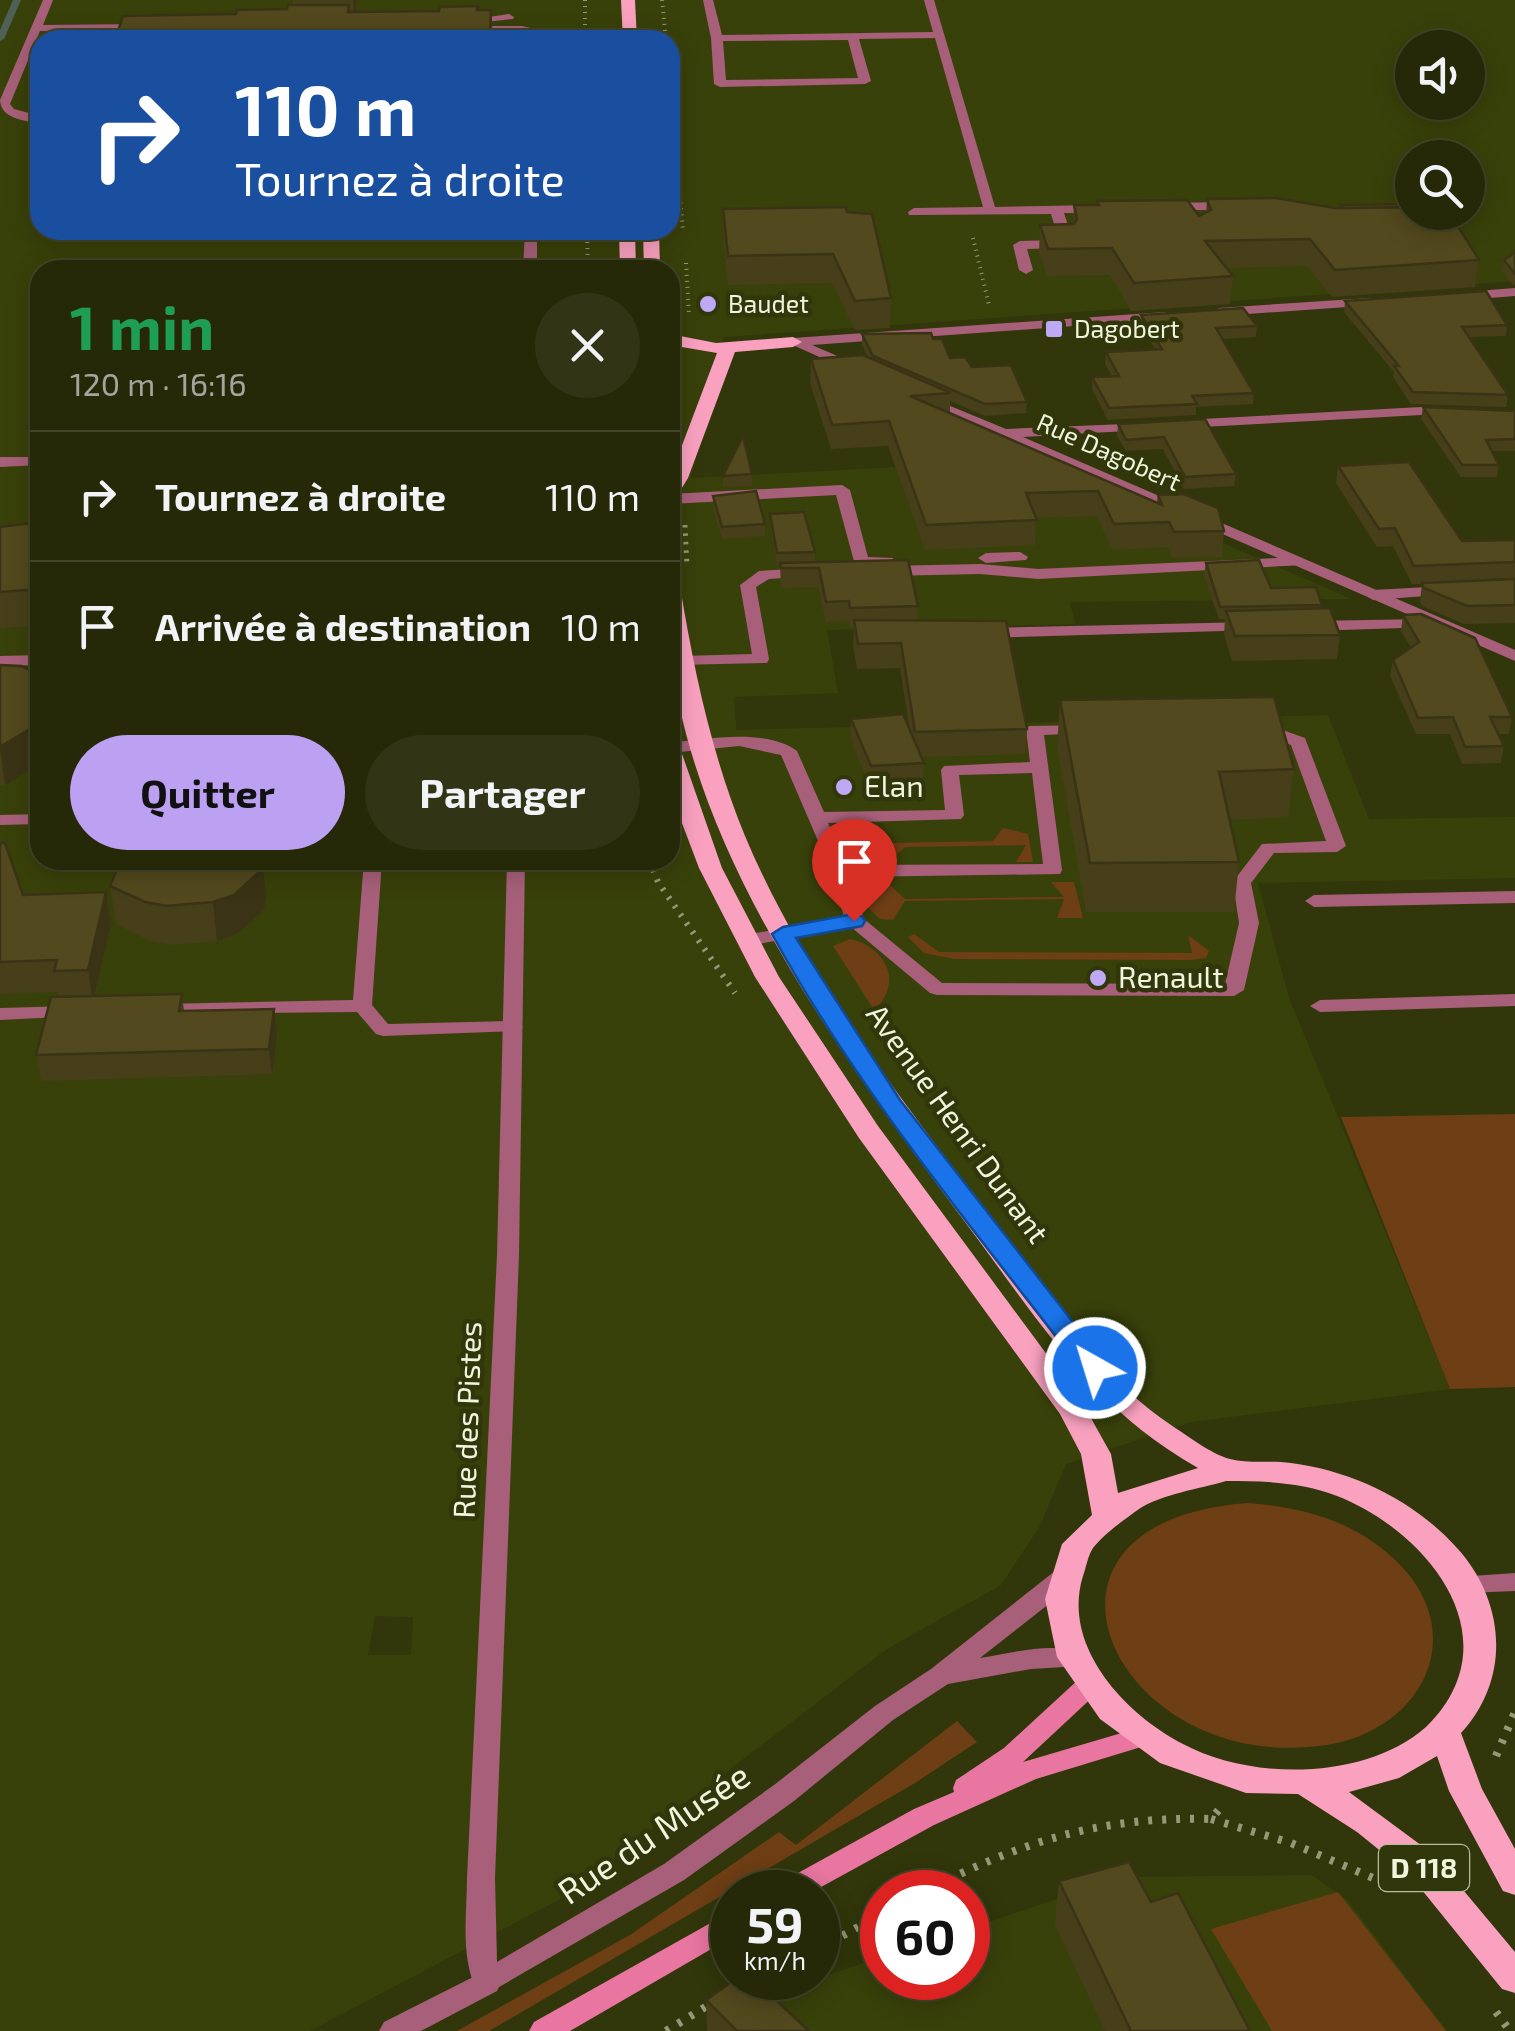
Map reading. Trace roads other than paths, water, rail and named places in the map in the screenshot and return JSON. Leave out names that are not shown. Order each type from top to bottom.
[{"type":"main road","points":[[628,0],[630,30]]},
{"type":"main road","points":[[680,342],[727,350],[773,341],[793,342]]},
{"type":"main road","points":[[680,475],[727,350]]},
{"type":"main road","name":"Avenue Henri Dunant","points":[[680,648],[702,744],[748,869],[806,976],[892,1105],[1095,1368],[1142,1418],[1226,1470]]},
{"type":"main road","points":[[680,788],[723,898],[805,1043],[1072,1410],[1096,1454],[1106,1513]]},
{"type":"main road","points":[[1226,1470],[1274,1471],[1322,1480],[1367,1496],[1407,1520],[1430,1540],[1466,1584],[1482,1623],[1482,1663],[1470,1700],[1444,1734],[1408,1759],[1362,1776],[1310,1784],[1229,1775],[1187,1762],[1118,1720],[1080,1673],[1061,1626],[1064,1578],[1083,1536],[1106,1513],[1140,1491],[1180,1477],[1226,1470]]},
{"type":"main road","points":[[924,1817],[1013,1755],[1080,1673]]},
{"type":"main road","name":"D 118","points":[[1444,1734],[1466,1791],[1515,1881]]},
{"type":"main road","points":[[828,1870],[924,1817],[1028,1770],[1142,1737]]},
{"type":"main road","name":"D 118","points":[[1310,1784],[1369,1822],[1421,1864],[1515,1978]]},
{"type":"main road","points":[[544,2031],[710,1936]]},
{"type":"street","points":[[48,0],[36,28],[116,30]]},
{"type":"street","points":[[708,0],[717,38],[720,84],[866,81],[853,36]]},
{"type":"street","points":[[929,0],[985,210]]},
{"type":"street","points":[[448,22],[509,17]]},
{"type":"street","points":[[464,30],[526,30]]},
{"type":"street","points":[[717,38],[939,35]]},
{"type":"street","points":[[30,41],[3,108],[30,118]]},
{"type":"street","points":[[18,68],[30,68]]},
{"type":"street","points":[[1149,208],[1253,206]]},
{"type":"street","points":[[1186,207],[1193,222]]},
{"type":"street","points":[[914,212],[1112,208]]},
{"type":"street","points":[[1026,270],[1020,245],[1067,244],[1056,209]]},
{"type":"street","points":[[941,211],[946,226]]},
{"type":"street","points":[[1456,296],[1515,292]]},
{"type":"street","points":[[1200,313],[1377,302]]},
{"type":"street","points":[[793,342],[1180,314]]},
{"type":"street","points":[[793,342],[863,372]]},
{"type":"street","name":"Rue Dagobert","points":[[916,395],[1515,656]]},
{"type":"street","points":[[1003,433],[1421,411],[1468,415]]},
{"type":"street","points":[[0,462],[30,461]]},
{"type":"street","points":[[680,496],[842,490],[861,562],[1020,557]]},
{"type":"street","points":[[848,572],[980,568],[1038,574],[1298,562]]},
{"type":"street","points":[[682,661],[761,658],[750,581],[765,574],[829,572]]},
{"type":"street","points":[[1373,595],[1457,590]]},
{"type":"street","points":[[1302,626],[1439,624]]},
{"type":"street","points":[[967,633],[1262,627]]},
{"type":"street","points":[[0,661],[30,660]]},
{"type":"street","points":[[680,747],[739,741],[788,750],[840,870],[854,921],[937,988],[1234,990],[1249,923],[1242,883],[1268,848],[1337,846],[1299,742],[1261,727],[1242,727]]},
{"type":"street","points":[[840,870],[1052,870],[1035,730],[1110,729]]},
{"type":"street","points":[[818,818],[956,816],[950,770],[1040,767]]},
{"type":"street","points":[[0,820],[30,819]]},
{"type":"street","points":[[372,870],[362,1006],[383,1030],[513,1027]]},
{"type":"street","name":"Rue des Pistes","points":[[487,1982],[482,1952],[481,1878],[508,1255],[516,870]]},
{"type":"street","points":[[1314,902],[1515,896]]},
{"type":"street","points":[[747,940],[854,921]]},
{"type":"street","points":[[1320,1006],[1515,1000]]},
{"type":"street","points":[[134,1011],[362,1006]]},
{"type":"street","points":[[0,1014],[95,1012]]},
{"type":"street","name":"Rue du Musée","points":[[394,2031],[487,1982],[674,1872],[784,1793],[884,1713],[940,1676],[1064,1578]]},
{"type":"street","points":[[1466,1584],[1515,1582]]},
{"type":"street","points":[[940,1676],[1031,1659],[1080,1673]]},
{"type":"waterway","points":[[0,39],[17,0]]},
{"type":"place","name":"Baudet","points":[[708,304]]},
{"type":"place","name":"Dagobert","points":[[1054,329]]},
{"type":"place","name":"Elan","points":[[844,787]]},
{"type":"place","name":"Renault","points":[[1098,978]]}]
